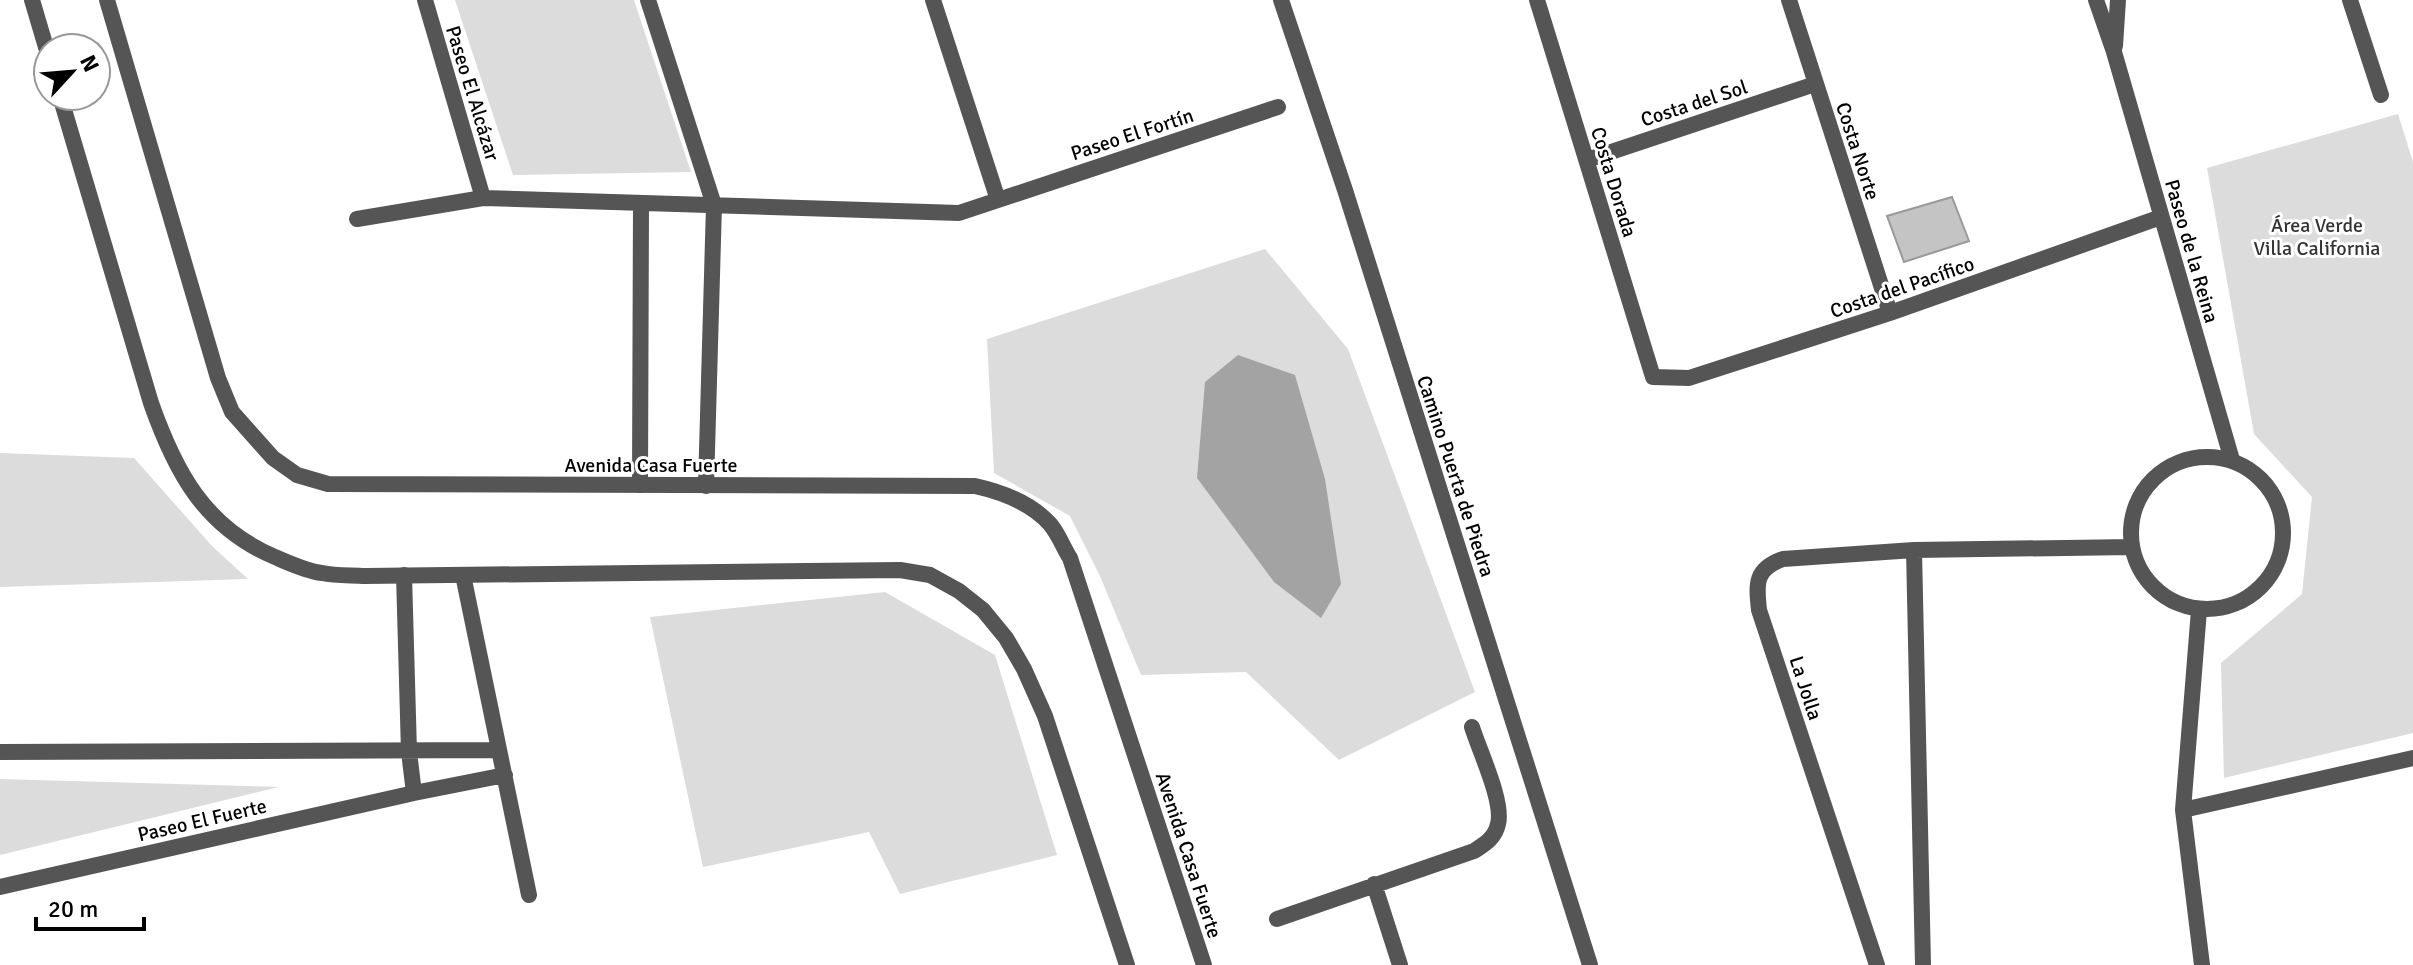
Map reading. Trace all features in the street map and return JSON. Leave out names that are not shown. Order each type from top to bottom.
[{"type":"street","points":[[32,0],[41,32]]},
{"type":"street","name":"Avenida Casa Fuerte","points":[[107,0],[218,378],[232,412],[273,458],[297,475],[328,484],[975,486],[1004,493],[1030,507],[1050,524],[1070,558],[1204,965]]},
{"type":"street","name":"Paseo El Alcázar","points":[[425,0],[483,198]]},
{"type":"street","points":[[648,0],[714,205],[706,486]]},
{"type":"street","points":[[933,0],[998,200]]},
{"type":"street","name":"Camino Puerta de Piedra","points":[[1281,0],[1345,190],[1590,965]]},
{"type":"street","name":"Costa Dorada","points":[[1537,0],[1653,377]]},
{"type":"street","name":"Costa Norte","points":[[1789,0],[1890,313]]},
{"type":"street","name":"Paseo de la Reina","points":[[2096,0],[2114,52],[2232,460]]},
{"type":"street","name":"Paseo de la Reina","points":[[2114,52],[2118,0]]},
{"type":"street","points":[[2350,0],[2381,95]]},
{"type":"street","name":"Costa del Sol","points":[[1587,160],[1815,84]]},
{"type":"street","name":"Paseo El Fortín","points":[[357,219],[483,198],[959,213],[1278,107]]},
{"type":"street","points":[[65,112],[167,449],[189,489],[221,524],[252,548],[320,573],[463,575],[900,570],[930,575],[959,591],[983,610],[1006,638],[1024,669],[1045,716],[1127,965]]},
{"type":"street","points":[[640,485],[641,203]]},
{"type":"street","name":"Costa del Pacífico","points":[[1653,377],[1689,378],[1890,313],[2161,217]]},
{"type":"street","points":[[2203,456],[2232,460],[2257,475],[2277,499],[2284,528],[2280,558],[2266,584],[2241,602],[2213,610],[2183,606],[2157,591],[2138,567],[2130,537],[2134,508],[2150,481],[2173,463],[2203,456]]},
{"type":"street","name":"La Jolla","points":[[1877,965],[1759,610],[1757,590],[1760,574],[1770,563],[1783,559],[1914,550],[2132,547]]},
{"type":"street","points":[[1914,550],[1923,965]]},
{"type":"street","points":[[404,575],[409,752],[414,793]]},
{"type":"street","points":[[463,575],[529,895]]},
{"type":"street","points":[[2199,610],[2183,810],[2202,964]]},
{"type":"street","points":[[1277,919],[1474,851],[1490,840],[1499,822],[1497,802],[1472,727]]},
{"type":"street","points":[[0,752],[499,750]]},
{"type":"street","points":[[2183,810],[2413,758]]},
{"type":"street","name":"Paseo El Fuerte","points":[[0,887],[505,775]]},
{"type":"street","points":[[1374,884],[1400,965]]},
{"type":"green space","points":[[455,0],[634,0],[691,172],[513,175]]},
{"type":"green space","name":"Área Verde Villa California","points":[[2398,114],[2413,162],[2413,733],[2224,778],[2221,663],[2302,594],[2312,497],[2254,434],[2207,168]]},
{"type":"green space","points":[[1265,249],[1348,349],[1475,692],[1339,760],[1246,672],[1141,675],[1100,576],[1070,516],[994,473],[987,339]]},
{"type":"green space","points":[[0,453],[134,458],[212,546],[248,579],[0,587]]},
{"type":"green space","points":[[885,592],[995,655],[1057,855],[900,894],[869,832],[703,867],[650,617]]},
{"type":"green space","points":[[0,779],[279,787],[0,855]]},
{"type":"shaded area","points":[[1238,355],[1295,375],[1325,479],[1341,584],[1321,618],[1274,582],[1197,478],[1205,382]]},
{"type":"building","points":[[1952,197],[1969,241],[1904,262],[1887,216]]}]
